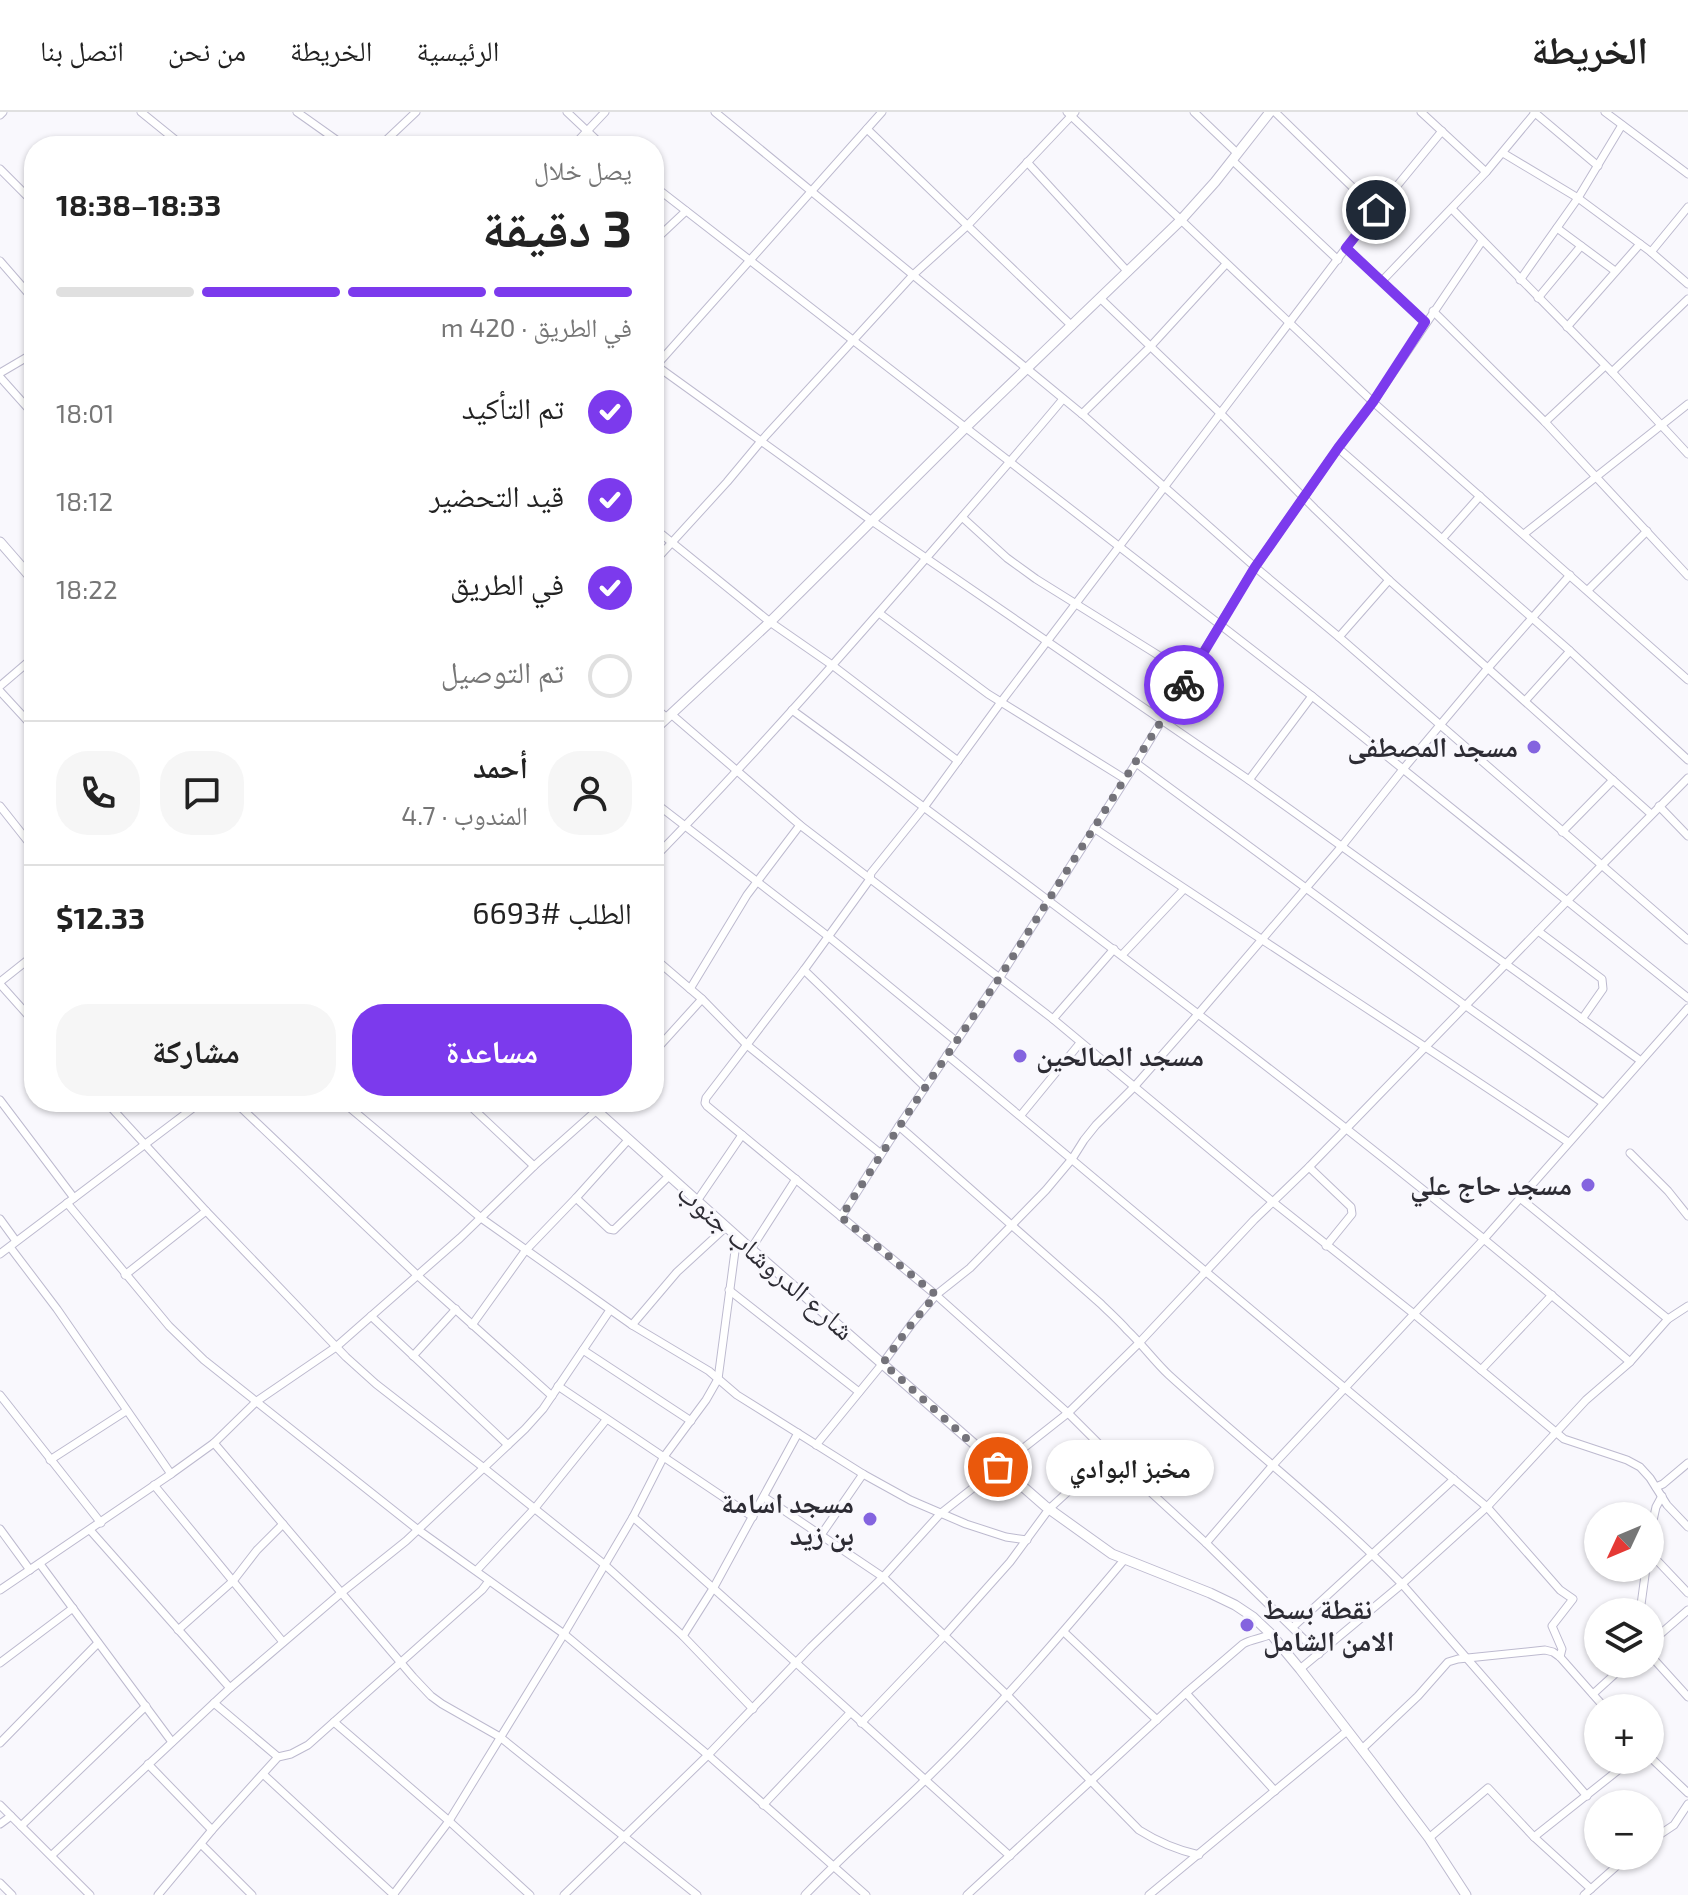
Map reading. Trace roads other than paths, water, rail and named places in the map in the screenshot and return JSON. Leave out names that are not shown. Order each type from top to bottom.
[{"type":"street","points":[[141,112],[171,136]]},
{"type":"street","points":[[297,112],[331,136]]},
{"type":"street","points":[[391,136],[416,112]]},
{"type":"street","points":[[567,112],[592,136]]},
{"type":"street","points":[[583,136],[605,112]]},
{"type":"street","points":[[715,112],[1082,414],[1688,940]]},
{"type":"street","points":[[664,356],[879,115],[869,112]]},
{"type":"street","points":[[1194,112],[1338,260]]},
{"type":"street","points":[[664,721],[770,622],[1180,221],[1273,112],[1376,210]]},
{"type":"street","points":[[1421,112],[1486,172]]},
{"type":"street","points":[[1382,281],[1486,172],[1534,112],[1598,166]]},
{"type":"street","points":[[1605,112],[1688,174]]},
{"type":"street","points":[[664,550],[853,339],[913,275],[968,225],[1071,113],[1180,221],[1373,402],[1688,680]]},
{"type":"street","points":[[1520,280],[1578,198],[1622,125]]},
{"type":"street","points":[[867,129],[1072,326]]},
{"type":"street","points":[[1319,1654],[1068,1413],[936,1295],[705,1103],[829,937],[870,879],[871,873],[925,806],[1346,248],[1442,131]]},
{"type":"street","points":[[1503,153],[1578,198],[1651,252],[1688,284]]},
{"type":"street","points":[[1027,162],[1128,272]]},
{"type":"street","points":[[0,169],[24,193]]},
{"type":"street","points":[[664,194],[1404,768],[1688,998]]},
{"type":"street","points":[[1651,252],[1688,207]]},
{"type":"street","points":[[1452,209],[1688,454]]},
{"type":"street","points":[[664,232],[686,211]]},
{"type":"street","points":[[1557,228],[1615,271]]},
{"type":"street","points":[[841,1217],[1000,977],[1136,763],[1255,567],[1373,402],[1482,241]]},
{"type":"street","points":[[1567,327],[1640,244]]},
{"type":"street","points":[[1538,298],[1581,246]]},
{"type":"street","points":[[1346,248],[1425,322]]},
{"type":"street","points":[[0,261],[24,289]]},
{"type":"street","points":[[1082,414],[1150,347],[1226,264]]},
{"type":"street","points":[[1101,299],[1389,580],[1651,814]]},
{"type":"street","points":[[1545,422],[1688,299]]},
{"type":"street","points":[[1433,311],[1545,422],[1688,576]]},
{"type":"street","points":[[24,359],[0,375],[24,403]]},
{"type":"street","points":[[664,372],[872,521],[1249,780],[1641,1061]]},
{"type":"street","points":[[664,848],[737,772],[879,613],[1063,399]]},
{"type":"street","points":[[1524,534],[1688,404]]},
{"type":"street","points":[[1338,448],[1570,651],[1688,760]]},
{"type":"street","points":[[1442,539],[1480,496]]},
{"type":"street","points":[[962,517],[1007,558],[1190,675]]},
{"type":"street","points":[[1588,590],[1647,531]]},
{"type":"street","points":[[664,536],[770,622],[958,761]]},
{"type":"street","points":[[0,542],[24,570]]},
{"type":"street","points":[[816,1445],[936,1295],[970,1268],[1011,1227],[1072,1159],[1096,1125],[1199,1013],[1488,668],[1570,575]]},
{"type":"street","points":[[1339,637],[1389,580]]},
{"type":"street","points":[[879,613],[1001,702],[1125,779]]},
{"type":"street","points":[[1525,701],[1570,651]]},
{"type":"street","points":[[24,666],[0,688],[24,716]]},
{"type":"street","points":[[1249,780],[1312,696]]},
{"type":"street","points":[[792,710],[925,806],[1347,1128],[1630,1362]]},
{"type":"street","points":[[664,713],[800,825],[1053,1019],[1557,1433],[1569,1441],[1634,1464],[1645,1471],[1667,1505],[1688,1527]]},
{"type":"street","points":[[1136,763],[1603,1103]]},
{"type":"street","points":[[564,1895],[708,1755],[883,1577],[940,1514],[1068,1413],[1139,1343],[1688,778]]},
{"type":"street","points":[[1562,832],[1613,780]]},
{"type":"street","points":[[0,806],[24,836]]},
{"type":"street","points":[[1659,806],[1688,836]]},
{"type":"street","points":[[664,810],[829,937],[956,1041]]},
{"type":"street","points":[[690,989],[756,882],[800,825]]},
{"type":"street","points":[[1094,828],[1568,1142]]},
{"type":"street","points":[[1053,1019],[1184,889]]},
{"type":"street","points":[[1538,931],[1602,979],[1603,989],[1582,1019]]},
{"type":"street","points":[[24,963],[0,983],[24,1011]]},
{"type":"street","points":[[664,967],[702,999],[747,1045],[881,1154]]},
{"type":"street","points":[[804,970],[925,1087]]},
{"type":"street","points":[[664,1041],[702,999]]},
{"type":"street","points":[[1206,1543],[1344,1387],[1484,1239],[1688,1008]]},
{"type":"street","points":[[1021,1115],[1080,1043]]},
{"type":"street","points":[[947,1055],[1487,1507],[1560,1590],[1573,1599],[1552,1626],[1562,1649],[1560,1657]]},
{"type":"street","points":[[0,1100],[125,1275],[186,1343],[257,1401],[293,1425],[417,1529],[564,1634],[708,1755],[866,1895]]},
{"type":"street","points":[[115,1112],[336,1347],[376,1384],[605,1565],[683,1636],[753,1709]]},
{"type":"street","points":[[0,1254],[188,1112]]},
{"type":"street","points":[[246,1112],[417,1275],[552,1396]]},
{"type":"street","points":[[355,1112],[525,1251],[632,1325],[709,1371],[737,1395],[910,1500],[1006,1537],[1027,1540]]},
{"type":"street","points":[[477,1112],[534,1166]]},
{"type":"street","points":[[0,1590],[214,1443],[257,1401],[336,1347],[596,1112]]},
{"type":"street","name":"شارع الدروشاب جنوب","points":[[598,1112],[1049,1509],[1100,1547],[1124,1560],[1210,1593],[1253,1617],[1300,1669],[1362,1749],[1429,1838],[1466,1895]]},
{"type":"street","points":[[899,1126],[1101,1304],[1169,1375],[1373,1554],[1584,1793]]},
{"type":"street","points":[[697,1201],[742,1135]]},
{"type":"street","points":[[472,1325],[525,1251],[629,1139]]},
{"type":"street","points":[[1630,1153],[1688,1214]]},
{"type":"street","points":[[1309,1167],[1352,1211],[1326,1246]]},
{"type":"street","points":[[576,1198],[609,1229],[614,1230],[669,1176]]},
{"type":"street","points":[[751,1249],[796,1179]]},
{"type":"street","points":[[1520,1198],[1668,1319]]},
{"type":"street","points":[[125,1275],[206,1211]]},
{"type":"street","points":[[0,1219],[49,1298],[171,1474]]},
{"type":"street","points":[[632,1325],[677,1272],[726,1227]]},
{"type":"street","points":[[263,1774],[394,1895],[449,1821],[605,1565],[663,1458],[718,1379],[737,1236]]},
{"type":"street","points":[[729,1290],[859,1392]]},
{"type":"street","points":[[1481,1370],[1552,1295]]},
{"type":"street","points":[[1300,1669],[1402,1584],[1487,1507],[1586,1400],[1630,1362],[1668,1319],[1688,1306]]},
{"type":"street","points":[[413,1356],[456,1309]]},
{"type":"street","points":[[52,1855],[230,1688],[390,1554],[508,1445],[543,1409],[610,1310]]},
{"type":"street","points":[[371,1316],[508,1445]]},
{"type":"street","points":[[583,1350],[691,1421]]},
{"type":"street","points":[[558,1386],[753,1517]]},
{"type":"street","points":[[0,1395],[101,1523]]},
{"type":"street","points":[[50,1460],[126,1411]]},
{"type":"street","points":[[477,1570],[535,1508],[606,1420]]},
{"type":"street","points":[[683,1636],[714,1587],[798,1433]]},
{"type":"street","points":[[214,1443],[431,1696],[500,1737],[696,1895]]},
{"type":"street","points":[[861,1723],[944,1636],[1027,1540],[1049,1509],[1109,1454]]},
{"type":"street","points":[[1656,1487],[1688,1463]]},
{"type":"street","points":[[821,1535],[863,1474]]},
{"type":"street","points":[[1293,1627],[1454,1479]]},
{"type":"street","points":[[154,1485],[283,1642]]},
{"type":"street","points":[[1659,1502],[1662,1496]]},
{"type":"street","points":[[764,1497],[883,1577],[1007,1695],[1139,1830],[1159,1843],[1199,1855]]},
{"type":"street","points":[[633,1517],[1010,1856]]},
{"type":"street","points":[[178,1630],[233,1581],[257,1550],[283,1524]]},
{"type":"street","points":[[0,1529],[30,1570]]},
{"type":"street","points":[[90,1530],[230,1688]]},
{"type":"street","points":[[805,1895],[925,1780],[1007,1695],[1124,1560]]},
{"type":"street","points":[[40,1564],[172,1742]]},
{"type":"street","points":[[1664,1568],[1688,1593]]},
{"type":"street","points":[[158,1895],[278,1757],[308,1745],[489,1581]]},
{"type":"street","points":[[0,1663],[73,1608]]},
{"type":"street","points":[[1664,1631],[1688,1610]]},
{"type":"street","points":[[1064,1632],[1157,1720]]},
{"type":"street","points":[[967,1895],[1243,1644],[1271,1634]]},
{"type":"street","points":[[0,1743],[98,1643]]},
{"type":"street","points":[[1362,1749],[1418,1696],[1448,1662],[1458,1659],[1545,1650],[1560,1657],[1593,1694],[1611,1678]]},
{"type":"street","points":[[1664,1670],[1688,1697]]},
{"type":"street","points":[[1186,1693],[1275,1791]]},
{"type":"street","points":[[214,1703],[278,1757]]},
{"type":"street","points":[[21,1826],[146,1706]]},
{"type":"street","points":[[763,1805],[850,1713]]},
{"type":"street","points":[[334,1722],[530,1895]]},
{"type":"street","points":[[1149,1895],[1347,1731]]},
{"type":"street","points":[[148,1764],[212,1830]]},
{"type":"street","points":[[1664,1770],[1688,1793]]},
{"type":"street","points":[[1594,1790],[1614,1774]]},
{"type":"street","points":[[1429,1838],[1488,1788],[1534,1837],[1591,1889]]},
{"type":"street","points":[[1534,1837],[1584,1798]]},
{"type":"street","points":[[1664,1832],[1674,1825],[1688,1804]]},
{"type":"street","points":[[0,1805],[90,1895]]},
{"type":"street","points":[[0,1824],[11,1816]]},
{"type":"street","points":[[201,1844],[252,1895]]},
{"type":"street","points":[[1584,1895],[1612,1870]]},
{"type":"street","points":[[0,1883],[12,1895]]},
{"type":"place","name":"مسجد المصطفى","points":[[1534,747]]},
{"type":"place","name":"مسجد الصالحين","points":[[1020,1056]]},
{"type":"place","name":"مسجد حاج علي","points":[[1588,1185]]},
{"type":"place","name":"مخبز البوادي","points":[[998,1467]]},
{"type":"place","name":"مسجد اسامة بن زيد","points":[[870,1519]]},
{"type":"place","name":"نقطة بسط الامن الشامل","points":[[1247,1625]]}]
